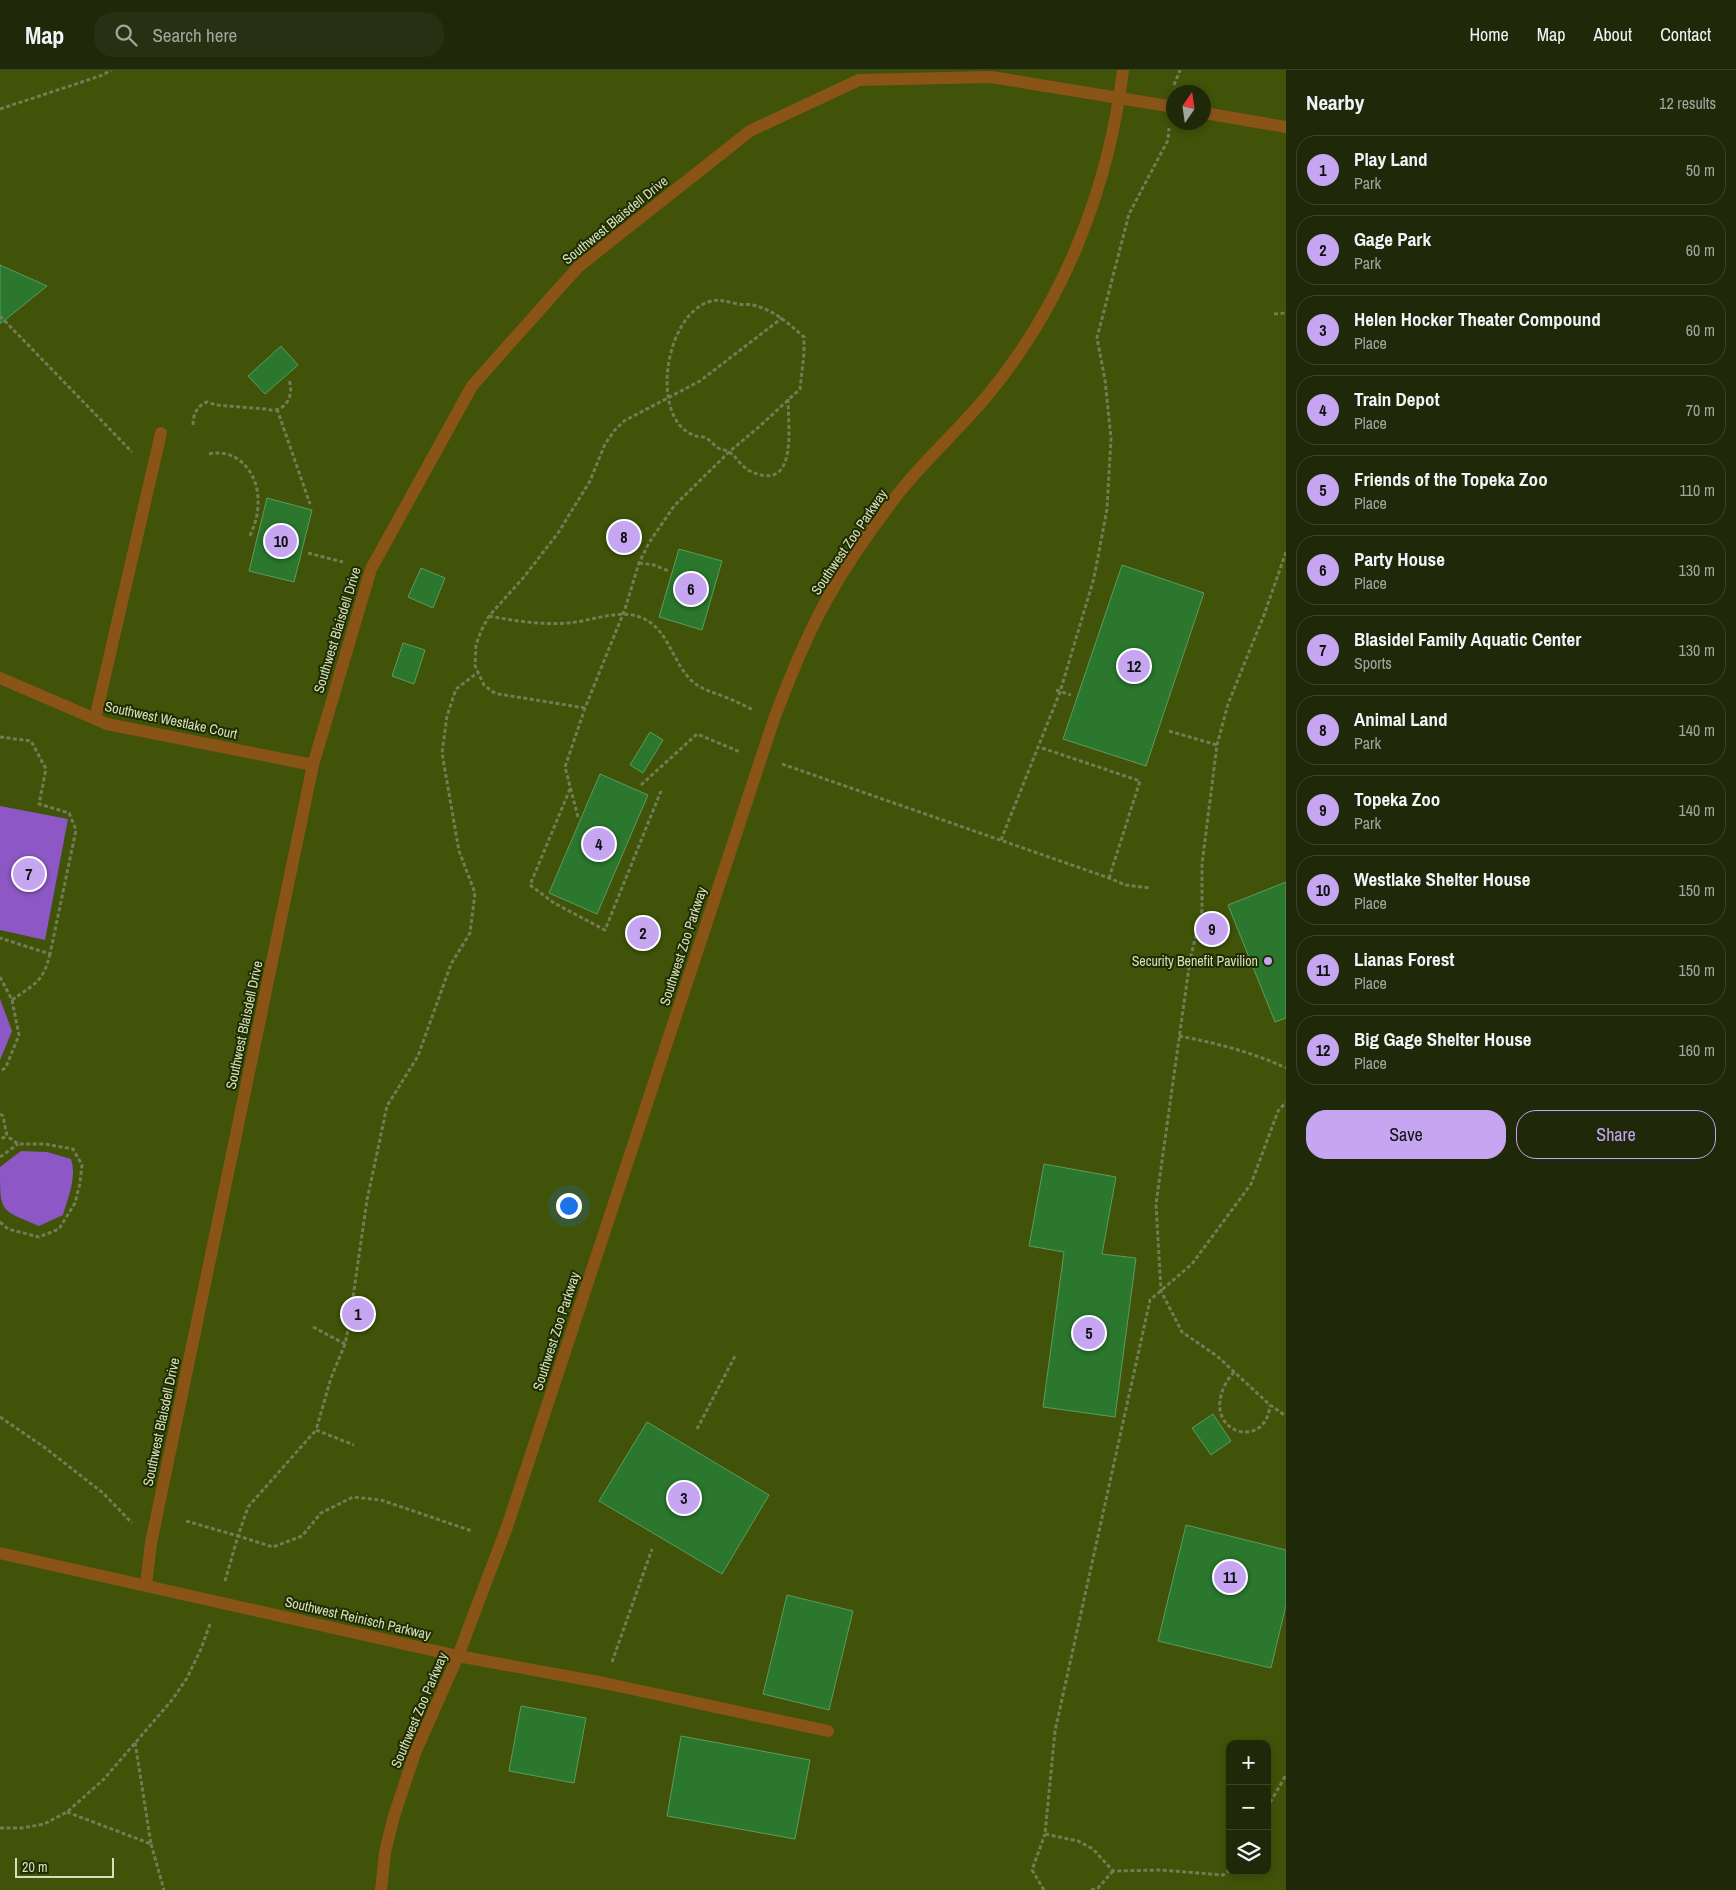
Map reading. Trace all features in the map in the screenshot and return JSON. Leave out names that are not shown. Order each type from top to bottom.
[{"type":"lane","name":"Southwest Zoo Parkway","points":[[381,1890],[385,1852],[397,1807],[415,1753],[458,1656],[507,1527],[774,719],[792,673],[825,603],[844,570],[887,508],[936,450],[965,423],[993,389],[1042,315],[1070,259],[1097,193],[1109,150],[1123,70]]},
{"type":"lane","name":"Southwest Blaisdell Drive","points":[[146,1585],[152,1543],[313,765],[371,569],[472,386],[578,267],[750,131],[859,80],[991,77],[1166,106]]},
{"type":"lane","points":[[1211,113],[1286,127]]},
{"type":"lane","points":[[95,719],[160,434]]},
{"type":"lane","name":"Southwest Westlake Court","points":[[0,678],[107,724],[313,765]]},
{"type":"lane","name":"Southwest Reinisch Parkway","points":[[0,1552],[458,1656],[604,1683],[828,1731]]},
{"type":"path","points":[[0,109],[103,75],[111,70]]},
{"type":"path","points":[[1001,840],[1058,691],[1094,578],[1107,509],[1111,438],[1105,380],[1097,338],[1129,214],[1168,140]]},
{"type":"path","points":[[578,817],[565,767],[585,708],[623,613],[639,563],[661,523],[674,506],[729,452],[760,426],[788,398],[800,389],[804,337],[782,318],[768,310],[753,305],[737,304],[723,300],[707,303],[687,318],[677,334],[668,368],[669,398],[675,418],[683,429],[693,436],[705,437],[719,448],[729,452],[750,471],[767,477],[777,474],[788,458],[788,398]]},
{"type":"path","points":[[1274,314],[1286,313]]},
{"type":"path","points":[[0,316],[132,453]]},
{"type":"path","points":[[585,708],[493,692],[484,684],[477,673],[474,659],[476,644],[489,616],[524,577],[558,533],[590,480],[605,444],[614,430],[624,421],[700,381],[782,318]]},
{"type":"path","points":[[193,425],[197,409],[208,402],[216,405],[277,409],[288,401],[291,389],[289,380]]},
{"type":"path","points":[[277,409],[310,504]]},
{"type":"path","points":[[209,454],[224,453],[237,458],[253,476],[259,502],[256,520],[249,538]]},
{"type":"path","points":[[1286,552],[1264,615],[1228,704],[1216,745],[1202,864],[1202,910],[1190,960],[1156,1204],[1161,1291],[1182,1332],[1217,1356],[1270,1405],[1286,1416]]},
{"type":"path","points":[[308,553],[343,562]]},
{"type":"path","points":[[639,563],[670,571]]},
{"type":"path","points":[[489,616],[515,621],[542,623],[569,623],[623,613],[642,618],[660,630],[681,668],[702,690],[726,697],[774,719]]},
{"type":"path","points":[[0,1828],[22,1828],[44,1824],[67,1812],[104,1778],[134,1741],[172,1700],[187,1678],[201,1649],[219,1602],[248,1507],[316,1430],[331,1378],[345,1344],[367,1200],[387,1106],[418,1056],[451,964],[470,933],[476,893],[459,851],[442,753],[447,716],[456,689],[477,673]]},
{"type":"path","points":[[1058,691],[1070,694]]},
{"type":"path","points":[[1169,731],[1216,745]]},
{"type":"path","points":[[641,785],[697,734],[762,760],[1001,840],[1125,885],[1150,888]]},
{"type":"path","points":[[0,737],[31,741],[46,770],[39,804],[69,813],[76,830],[47,967],[39,981],[12,1000]]},
{"type":"path","points":[[1042,748],[1140,780],[1109,878]]},
{"type":"path","points":[[570,788],[530,884],[554,903],[605,930],[662,790]]},
{"type":"path","points":[[0,938],[50,954]]},
{"type":"path","points":[[0,977],[12,1000],[19,1036],[6,1066],[0,1072]]},
{"type":"path","points":[[1179,1036],[1213,1042],[1245,1051],[1286,1068]]},
{"type":"path","points":[[1044,1890],[1032,1870],[1045,1834],[1055,1731],[1150,1300],[1192,1264],[1251,1184],[1278,1110],[1286,1102]]},
{"type":"path","points":[[0,1114],[3,1116],[7,1136],[18,1144]]},
{"type":"path","points":[[0,1139],[7,1136]]},
{"type":"path","points":[[0,1157],[18,1144],[45,1144],[73,1149],[82,1165],[75,1203],[59,1229],[39,1237],[8,1229],[0,1222]]},
{"type":"path","points":[[313,1327],[345,1344]]},
{"type":"path","points":[[697,1429],[735,1356]]},
{"type":"path","points":[[1234,1372],[1225,1384],[1220,1401],[1222,1417],[1231,1429],[1244,1433],[1257,1429],[1267,1416],[1270,1405]]},
{"type":"path","points":[[0,1418],[44,1447],[103,1493],[152,1543]]},
{"type":"path","points":[[316,1430],[354,1445]]},
{"type":"path","points":[[186,1521],[273,1547],[302,1536],[321,1513],[352,1497],[381,1500],[472,1531]]},
{"type":"path","points":[[604,1683],[652,1549]]},
{"type":"path","points":[[134,1741],[150,1844],[164,1890]]},
{"type":"path","points":[[1271,1801],[1286,1775]]},
{"type":"path","points":[[67,1812],[150,1844]]},
{"type":"path","points":[[1045,1834],[1078,1841],[1093,1849],[1113,1872]]},
{"type":"path","points":[[1091,1890],[1098,1888],[1113,1872],[1160,1870],[1223,1875],[1226,1873]]},
{"type":"green space","points":[[0,70],[1286,70],[1286,1890],[0,1890]]},
{"type":"shaded area","points":[[0,806],[68,819],[45,940],[0,930]]},
{"type":"shaded area","points":[[0,999],[12,1031],[0,1060]]},
{"type":"shaded area","points":[[21,1151],[47,1152],[71,1159],[73,1166],[72,1180],[63,1215],[39,1226],[16,1216],[5,1208],[2,1202],[0,1167]]},
{"type":"building","points":[[0,265],[47,286],[0,324]]},
{"type":"building","points":[[281,346],[298,365],[265,394],[248,376]]},
{"type":"building","points":[[267,498],[312,510],[294,582],[249,571]]},
{"type":"building","points":[[679,549],[722,561],[702,630],[659,617]]},
{"type":"building","points":[[1122,565],[1204,593],[1146,766],[1063,739]]},
{"type":"building","points":[[421,568],[445,578],[433,608],[408,597]]},
{"type":"building","points":[[403,643],[425,650],[414,684],[392,676]]},
{"type":"building","points":[[650,732],[663,740],[643,773],[630,765]]},
{"type":"building","points":[[600,774],[648,795],[597,914],[549,893]]},
{"type":"building","name":"Security Benefit Pavilion","points":[[1286,882],[1286,1018],[1275,1022],[1228,905]]},
{"type":"building","points":[[1044,1164],[1116,1177],[1102,1254],[1136,1258],[1115,1417],[1043,1407],[1064,1252],[1029,1246]]},
{"type":"building","points":[[1213,1414],[1231,1441],[1211,1455],[1192,1428]]},
{"type":"building","points":[[647,1422],[769,1495],[722,1574],[599,1501]]},
{"type":"building","points":[[1186,1525],[1286,1550],[1286,1605],[1271,1668],[1158,1641]]},
{"type":"building","points":[[787,1595],[853,1611],[829,1710],[763,1694]]},
{"type":"building","points":[[521,1706],[586,1718],[574,1783],[509,1771]]},
{"type":"building","points":[[681,1736],[810,1760],[795,1839],[667,1816]]},
{"type":"place","name":"Animal Land","points":[[624,537]]},
{"type":"place","name":"Westlake Shelter House","points":[[281,541]]},
{"type":"place","name":"Party House","points":[[691,589]]},
{"type":"place","name":"Big Gage Shelter House","points":[[1134,666]]},
{"type":"place","name":"Train Depot","points":[[599,844]]},
{"type":"place","name":"Blasidel Family Aquatic Center","points":[[29,874]]},
{"type":"place","name":"Topeka Zoo","points":[[1212,929]]},
{"type":"place","name":"Gage Park","points":[[643,933]]},
{"type":"place","name":"Security Benefit Pavilion","points":[[1268,961]]},
{"type":"place","name":"Play Land","points":[[358,1314]]},
{"type":"place","name":"Friends of the Topeka Zoo","points":[[1089,1333]]},
{"type":"place","name":"Helen Hocker Theater Compound","points":[[684,1498]]},
{"type":"place","name":"Lianas Forest","points":[[1230,1577]]}]
